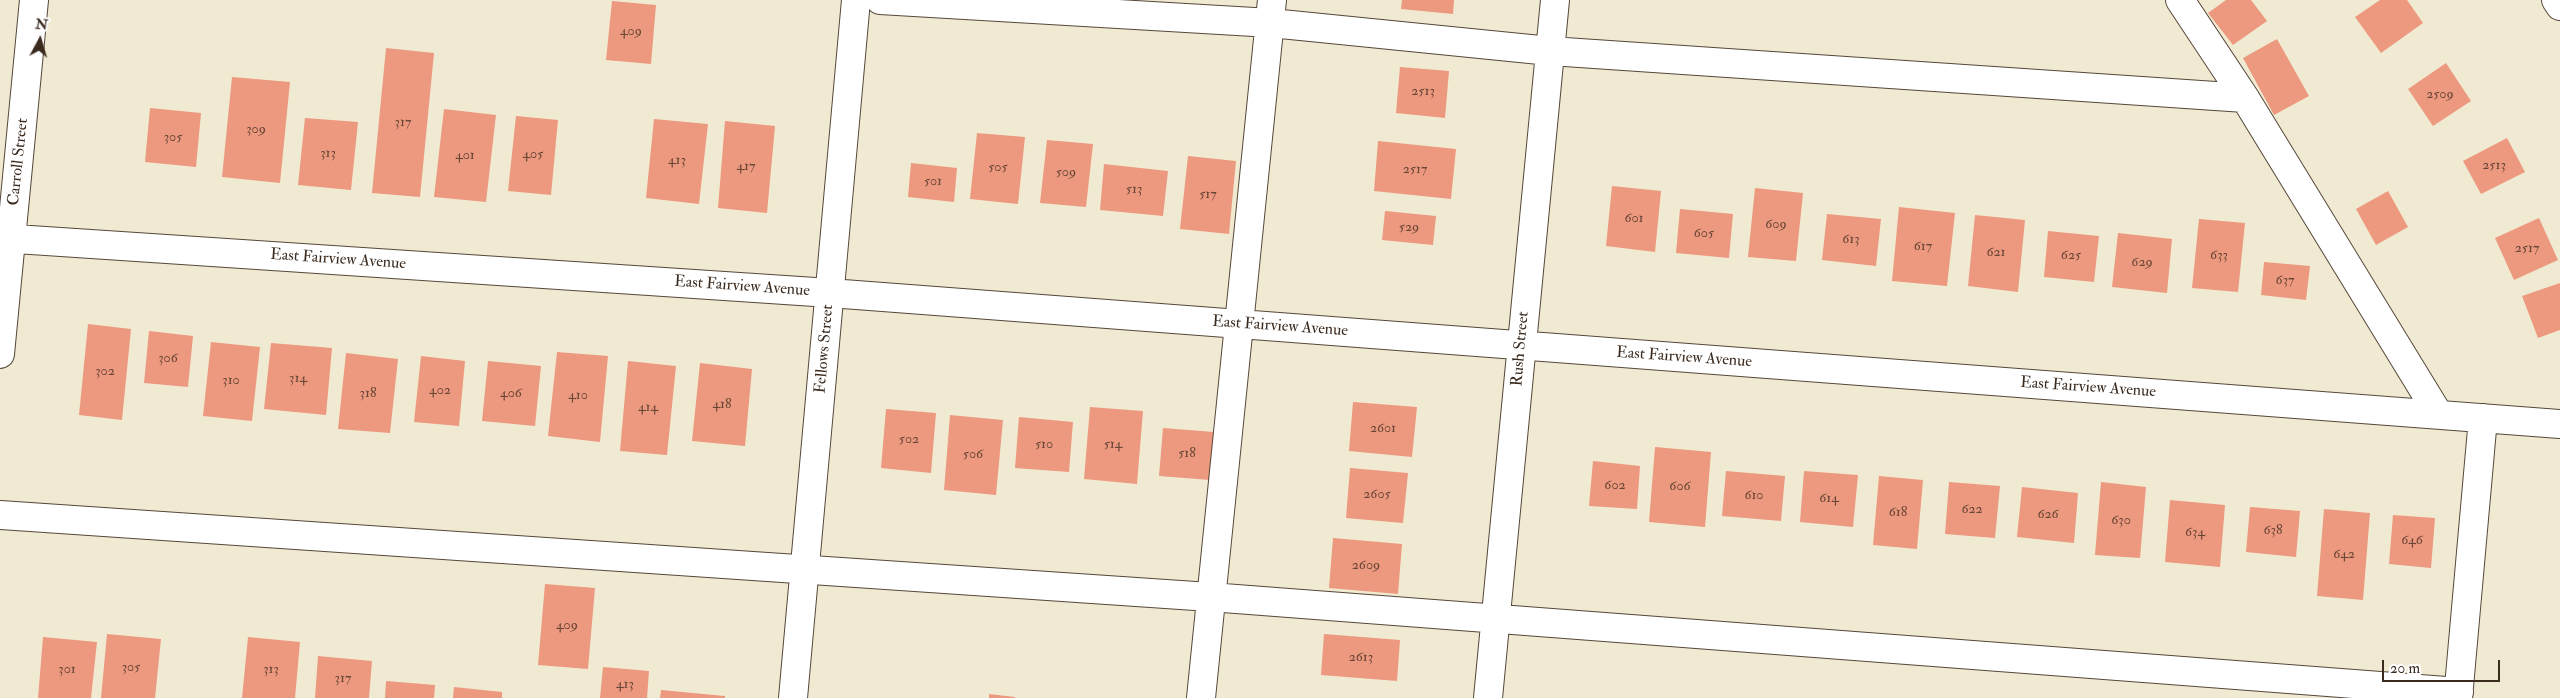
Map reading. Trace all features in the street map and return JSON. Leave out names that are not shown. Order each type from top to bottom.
[{"type":"street","name":"Carroll Street","points":[[0,354],[6,238],[34,0]]},
{"type":"street","name":"Fellows Street","points":[[793,698],[856,0]]},
{"type":"street","points":[[880,0],[1272,12],[1550,51],[2245,98]]},
{"type":"street","name":"Rush Street","points":[[1488,698],[1554,0]]},
{"type":"street","points":[[2180,0],[2245,98],[2439,415]]},
{"type":"street","points":[[2556,0],[2560,6]]},
{"type":"street","points":[[1201,698],[1238,324],[1272,12]]},
{"type":"street","name":"East Fairview Avenue","points":[[6,238],[830,293],[2560,424]]},
{"type":"street","points":[[0,515],[1210,597],[2459,695],[2483,418]]},
{"type":"building","points":[[1402,0],[1454,0],[1453,14],[1401,9]]},
{"type":"building","points":[[2226,0],[2251,0],[2267,21],[2233,45],[2208,13]]},
{"type":"building","points":[[2380,0],[2407,0],[2423,23],[2381,53],[2355,17]]},
{"type":"building","points":[[612,1],[656,5],[651,64],[606,60]]},
{"type":"building","points":[[2277,39],[2309,96],[2274,115],[2243,58]]},
{"type":"building","points":[[386,48],[434,53],[420,197],[372,193]]},
{"type":"building","points":[[2446,63],[2471,101],[2433,126],[2408,89]]},
{"type":"building","points":[[1400,67],[1449,71],[1445,118],[1396,113]]},
{"type":"building","points":[[232,77],[290,82],[280,183],[222,177]]},
{"type":"building","points":[[150,108],[201,113],[196,167],[145,162]]},
{"type":"building","points":[[444,109],[496,115],[486,202],[434,197]]},
{"type":"building","points":[[516,116],[558,120],[551,195],[508,191]]},
{"type":"building","points":[[305,118],[358,122],[351,190],[298,185]]},
{"type":"building","points":[[654,119],[708,124],[699,204],[646,198]]},
{"type":"building","points":[[725,121],[775,126],[767,213],[718,208]]},
{"type":"building","points":[[977,133],[1025,137],[1018,204],[970,199]]},
{"type":"building","points":[[2507,138],[2525,172],[2481,194],[2463,161]]},
{"type":"building","points":[[1047,140],[1093,144],[1086,207],[1040,203]]},
{"type":"building","points":[[1378,141],[1456,149],[1451,199],[1374,191]]},
{"type":"building","points":[[1188,156],[1236,161],[1229,234],[1180,229]]},
{"type":"building","points":[[911,163],[957,168],[954,202],[908,197]]},
{"type":"building","points":[[1104,164],[1168,171],[1163,216],[1100,210]]},
{"type":"building","points":[[1612,186],[1661,191],[1655,252],[1606,246]]},
{"type":"building","points":[[1755,188],[1803,193],[1796,261],[1748,257]]},
{"type":"building","points":[[2388,191],[2408,227],[2376,245],[2356,209]]},
{"type":"building","points":[[1899,207],[1955,213],[1947,286],[1892,281]]},
{"type":"building","points":[[1680,209],[1733,214],[1729,258],[1676,253]]},
{"type":"building","points":[[1385,211],[1436,216],[1433,245],[1382,240]]},
{"type":"building","points":[[1827,214],[1881,219],[1876,266],[1822,260]]},
{"type":"building","points":[[1975,215],[2025,220],[2018,292],[1968,286]]},
{"type":"building","points":[[2539,218],[2558,260],[2514,280],[2495,238]]},
{"type":"building","points":[[2199,219],[2245,223],[2238,292],[2192,288]]},
{"type":"building","points":[[2048,231],[2099,236],[2094,282],[2044,277]]},
{"type":"building","points":[[2118,233],[2172,239],[2167,293],[2112,287]]},
{"type":"building","points":[[2264,262],[2310,266],[2306,300],[2261,295]]},
{"type":"building","points":[[2560,283],[2560,330],[2538,338],[2522,296]]},
{"type":"building","points":[[88,324],[131,329],[122,420],[79,415]]},
{"type":"building","points":[[149,331],[193,336],[188,387],[144,383]]},
{"type":"building","points":[[211,342],[260,347],[252,421],[203,416]]},
{"type":"building","points":[[271,343],[332,348],[326,415],[264,409]]},
{"type":"building","points":[[557,352],[608,356],[600,442],[548,436]]},
{"type":"building","points":[[346,353],[398,359],[390,433],[338,429]]},
{"type":"building","points":[[421,356],[465,361],[459,426],[414,422]]},
{"type":"building","points":[[488,361],[541,366],[535,426],[482,421]]},
{"type":"building","points":[[628,361],[676,366],[667,455],[620,451]]},
{"type":"building","points":[[700,363],[752,369],[745,446],[692,441]]},
{"type":"building","points":[[1353,402],[1417,407],[1412,457],[1349,451]]},
{"type":"building","points":[[1090,407],[1143,411],[1137,484],[1084,479]]},
{"type":"building","points":[[886,409],[936,413],[931,473],[881,468]]},
{"type":"building","points":[[950,415],[1003,420],[996,495],[944,490]]},
{"type":"building","points":[[1019,417],[1073,422],[1069,472],[1015,468]]},
{"type":"building","points":[[1163,428],[1214,432],[1210,480],[1159,476]]},
{"type":"building","points":[[1655,447],[1711,452],[1705,527],[1649,522]]},
{"type":"building","points":[[1593,461],[1640,466],[1637,509],[1589,506]]},
{"type":"building","points":[[1350,468],[1408,473],[1403,523],[1346,518]]},
{"type":"building","points":[[1726,471],[1785,476],[1781,521],[1722,516]]},
{"type":"building","points":[[1804,471],[1858,475],[1853,527],[1800,522]]},
{"type":"building","points":[[1879,476],[1923,480],[1917,549],[1873,545]]},
{"type":"building","points":[[1949,482],[2000,486],[1995,538],[1945,534]]},
{"type":"building","points":[[2101,482],[2146,487],[2140,558],[2095,555]]},
{"type":"building","points":[[2022,487],[2078,493],[2074,543],[2017,537]]},
{"type":"building","points":[[2170,500],[2225,505],[2220,567],[2165,562]]},
{"type":"building","points":[[2250,507],[2300,511],[2296,557],[2246,552]]},
{"type":"building","points":[[2324,509],[2370,513],[2363,600],[2317,596]]},
{"type":"building","points":[[2393,515],[2435,518],[2431,568],[2389,564]]},
{"type":"building","points":[[1333,538],[1402,544],[1398,594],[1329,588]]},
{"type":"building","points":[[545,584],[595,588],[588,669],[538,665]]},
{"type":"building","points":[[107,634],[161,639],[155,698],[101,698]]},
{"type":"building","points":[[1324,634],[1400,640],[1397,681],[1321,675]]},
{"type":"building","points":[[43,637],[97,642],[91,698],[38,698]]},
{"type":"building","points":[[248,637],[300,642],[295,698],[242,698]]},
{"type":"building","points":[[318,656],[372,661],[369,698],[315,698]]},
{"type":"building","points":[[603,667],[649,671],[647,698],[600,698]]},
{"type":"building","points":[[386,681],[435,685],[434,698],[385,698]]},
{"type":"building","points":[[454,687],[502,692],[502,698],[453,698]]},
{"type":"building","points":[[661,690],[725,696],[725,698],[660,698]]},
{"type":"building","points":[[989,694],[1015,697],[1015,698],[989,698]]}]
